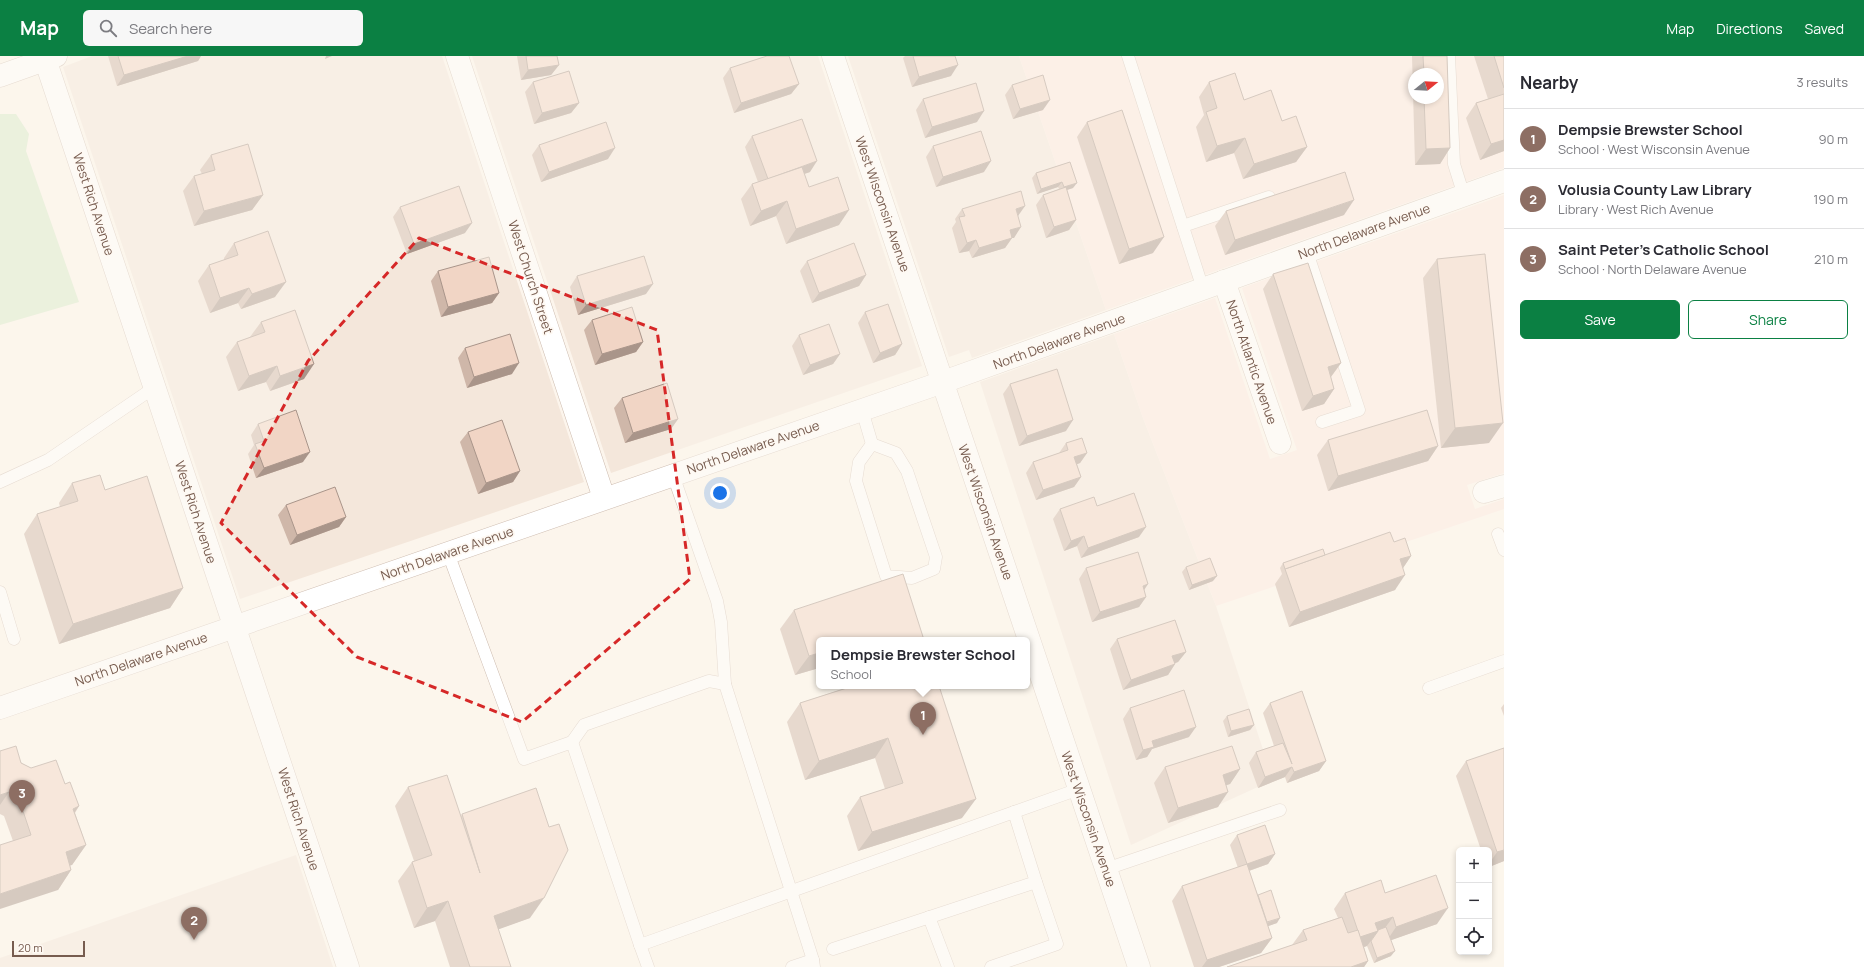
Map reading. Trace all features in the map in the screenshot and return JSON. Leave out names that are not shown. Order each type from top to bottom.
[{"type":"street","name":"West Church Street","points":[[457,56],[604,498]]},
{"type":"street","name":"West Wisconsin Avenue","points":[[833,56],[1028,637]]},
{"type":"street","points":[[0,76],[48,57]]},
{"type":"street","name":"West Rich Avenue","points":[[48,57],[155,387],[348,967]]},
{"type":"street","name":"North Delaware Avenue","points":[[0,708],[943,382],[1504,181]]},
{"type":"street","name":"North Atlantic Avenue","points":[[1224,281],[1280,443]]},
{"type":"street","name":"West Wisconsin Avenue","points":[[1030,642],[1139,967]]},
{"type":"lane","points":[[1128,56],[1203,289]]},
{"type":"lane","points":[[1449,56],[1454,164],[1464,196]]},
{"type":"lane","points":[[1183,226],[1269,197]]},
{"type":"lane","points":[[1307,252],[1359,410],[1322,422]]},
{"type":"lane","points":[[0,482],[48,460],[155,387]]},
{"type":"lane","points":[[862,410],[872,444]]},
{"type":"lane","points":[[872,444],[896,454],[907,471],[936,557],[934,569],[912,578],[886,576],[856,482],[859,462],[872,444]]},
{"type":"lane","points":[[673,475],[717,601],[722,622],[725,684],[813,964],[792,967]]},
{"type":"lane","points":[[1498,534],[1504,550]]},
{"type":"lane","points":[[448,553],[524,759],[572,742],[584,725],[709,681],[725,684]]},
{"type":"lane","points":[[0,592],[14,639]]},
{"type":"lane","points":[[1429,688],[1504,661]]},
{"type":"lane","points":[[572,742],[648,967]]},
{"type":"lane","points":[[640,945],[1079,789]]},
{"type":"lane","points":[[1106,869],[1280,810]]},
{"type":"lane","points":[[991,967],[1057,944],[1014,812]]},
{"type":"lane","points":[[833,949],[1036,882]]},
{"type":"lane","points":[[929,917],[948,967]]},
{"type":"highlighted area","points":[[419,238],[657,330],[690,579],[522,722],[357,657],[221,523],[308,361]]},
{"type":"shaded area","points":[[92,56],[442,56],[584,482],[240,599],[63,67]]},
{"type":"shaded area","points":[[472,56],[818,56],[922,366],[611,473]]},
{"type":"shaded area","points":[[848,56],[1019,56],[1106,310],[972,358],[969,350],[949,357]]},
{"type":"shaded area","points":[[1019,56],[1504,56],[1504,168],[1106,310]]},
{"type":"shaded area","points":[[1504,195],[1504,473],[1467,485],[1475,509],[1504,499],[1504,509],[1216,606],[1143,418],[1114,334],[1215,298],[1270,459],[1297,450],[1242,288]]},
{"type":"shaded area","points":[[1114,334],[1143,418],[1216,606],[1273,780],[1131,845],[980,382]]},
{"type":"shaded area","points":[[296,855],[333,967],[0,967],[0,958]]},
{"type":"green space","points":[[0,114],[16,114],[29,134],[26,151],[79,302],[0,325]]},
{"type":"building","points":[[118,56],[188,56],[124,75]]},
{"type":"building","points":[[526,56],[557,56],[559,65],[528,70]]},
{"type":"building","points":[[767,56],[789,56],[799,84],[741,103],[730,68]]},
{"type":"building","points":[[913,56],[955,56],[958,65],[919,77]]},
{"type":"building","points":[[1423,56],[1447,56],[1450,148],[1426,149],[1424,104],[1444,104],[1444,68],[1424,68]]},
{"type":"building","points":[[1494,56],[1504,56],[1504,88]]},
{"type":"building","points":[[569,71],[579,103],[542,113],[533,82]]},
{"type":"building","points":[[1235,73],[1244,100],[1271,90],[1282,121],[1296,116],[1307,147],[1254,164],[1245,138],[1217,146],[1206,112],[1217,108],[1209,82]]},
{"type":"building","points":[[1043,75],[1050,100],[1020,109],[1012,85]]},
{"type":"building","points":[[976,83],[984,111],[932,127],[923,99]]},
{"type":"building","points":[[1504,94],[1504,140],[1491,144],[1476,103]]},
{"type":"building","points":[[1122,110],[1164,237],[1129,249],[1087,122]]},
{"type":"building","points":[[802,119],[817,161],[768,179],[752,136]]},
{"type":"building","points":[[606,122],[615,148],[549,172],[539,145]]},
{"type":"building","points":[[981,131],[991,161],[943,177],[933,146]]},
{"type":"building","points":[[248,144],[263,195],[204,211],[194,176],[215,170],[211,155]]},
{"type":"building","points":[[1070,162],[1077,183],[1064,187],[1062,182],[1041,189],[1036,173]]},
{"type":"building","points":[[802,167],[809,187],[838,177],[849,210],[796,229],[787,201],[761,211],[752,184]]},
{"type":"building","points":[[1345,172],[1354,200],[1235,240],[1226,211]]},
{"type":"building","points":[[459,186],[472,223],[414,244],[400,207]]},
{"type":"building","points":[[1066,187],[1076,220],[1054,227],[1043,195]]},
{"type":"building","points":[[1021,191],[1025,206],[1016,209],[1021,227],[1010,230],[1012,238],[979,248],[976,240],[967,243],[959,217],[965,216],[962,209]]},
{"type":"building","points":[[268,231],[286,282],[252,294],[249,288],[220,298],[209,265],[238,255],[234,243]]},
{"type":"building","points":[[854,243],[866,275],[819,293],[807,261]]},
{"type":"building","points":[[1485,254],[1503,423],[1455,428],[1437,259]]},
{"type":"building","points":[[644,256],[653,284],[586,305],[577,276]]},
{"type":"building","points":[[489,257],[499,293],[448,307],[438,271]]},
{"type":"building","points":[[1308,263],[1341,363],[1328,367],[1334,389],[1313,396],[1273,274]]},
{"type":"building","points":[[888,304],[902,344],[880,353],[865,312]]},
{"type":"building","points":[[632,307],[643,342],[602,354],[592,320]]},
{"type":"building","points":[[295,310],[314,364],[280,376],[277,366],[249,376],[237,342],[265,332],[261,322]]},
{"type":"building","points":[[829,324],[840,354],[810,365],[799,335]]},
{"type":"building","points":[[510,334],[519,363],[474,377],[465,348]]},
{"type":"building","points":[[1057,369],[1073,420],[1027,436],[1010,384]]},
{"type":"building","points":[[667,383],[678,419],[633,433],[622,398]]},
{"type":"building","points":[[296,410],[310,452],[264,468],[255,444],[264,441],[258,424]]},
{"type":"building","points":[[1427,410],[1438,446],[1338,476],[1328,440]]},
{"type":"building","points":[[502,420],[520,471],[486,483],[468,432]]},
{"type":"building","points":[[1082,438],[1087,453],[1074,457],[1081,477],[1043,490],[1033,462],[1068,450],[1066,443]]},
{"type":"building","points":[[100,475],[105,490],[147,476],[183,588],[73,624],[37,514],[78,501],[72,483]]},
{"type":"building","points":[[335,487],[346,517],[297,535],[286,505]]},
{"type":"building","points":[[1134,493],[1146,527],[1088,548],[1084,536],[1071,541],[1060,509],[1094,497],[1097,506]]},
{"type":"building","points":[[1390,532],[1394,542],[1405,538],[1411,556],[1400,559],[1405,575],[1300,612],[1285,569]]},
{"type":"building","points":[[1323,549],[1325,555],[1285,569],[1283,563]]},
{"type":"building","points":[[1138,552],[1148,584],[1143,586],[1146,597],[1100,612],[1086,568]]},
{"type":"building","points":[[1210,558],[1217,576],[1192,585],[1186,567]]},
{"type":"building","points":[[903,574],[923,637],[816,637],[816,654],[809,656],[794,610]]},
{"type":"building","points":[[1175,620],[1186,652],[1172,656],[1175,664],[1131,680],[1117,639]]},
{"type":"building","points":[[844,689],[940,689],[976,799],[872,832],[860,797],[903,783],[888,738],[819,761],[800,703]]},
{"type":"building","points":[[1184,690],[1196,727],[1152,741],[1154,747],[1143,750],[1130,708]]},
{"type":"building","points":[[1302,691],[1326,761],[1294,772],[1292,767],[1265,777],[1256,752],[1283,743],[1292,764],[1270,703]]},
{"type":"building","points":[[1249,709],[1254,725],[1231,731],[1227,716]]},
{"type":"building","points":[[16,746],[21,763],[31,768],[56,760],[65,784],[70,782],[79,806],[73,809],[86,845],[66,852],[71,870],[0,894],[0,845],[31,835],[18,796],[9,792],[0,795],[0,751]]},
{"type":"building","points":[[1232,746],[1240,769],[1223,775],[1228,792],[1178,808],[1165,767]]},
{"type":"building","points":[[1504,748],[1504,850],[1497,852],[1466,761]]},
{"type":"building","points":[[447,775],[480,873],[462,814],[536,788],[549,827],[559,824],[568,850],[544,898],[494,916],[511,967],[470,967],[448,901],[427,908],[412,862],[432,855],[408,787]]},
{"type":"building","points":[[1265,825],[1275,854],[1247,864],[1237,835]]},
{"type":"building","points":[[1247,864],[1272,938],[1207,960],[1182,886]]},
{"type":"building","points":[[1436,875],[1448,908],[1396,927],[1393,917],[1375,923],[1378,931],[1360,937],[1345,893],[1381,880],[1385,893]]},
{"type":"building","points":[[1271,890],[1280,918],[1267,922],[1258,895]]},
{"type":"building","points":[[1342,917],[1348,933],[1358,930],[1368,961],[1351,967],[1227,967],[1307,940],[1303,930]]},
{"type":"building","points":[[1386,927],[1395,951],[1377,958],[1371,941],[1378,930]]},
{"type":"place","name":"Dempsie Brewster School","points":[[923,735]]},
{"type":"place","name":"Saint Peter's Catholic School","points":[[22,813]]},
{"type":"place","name":"Volusia County Law Library","points":[[194,940]]}]
